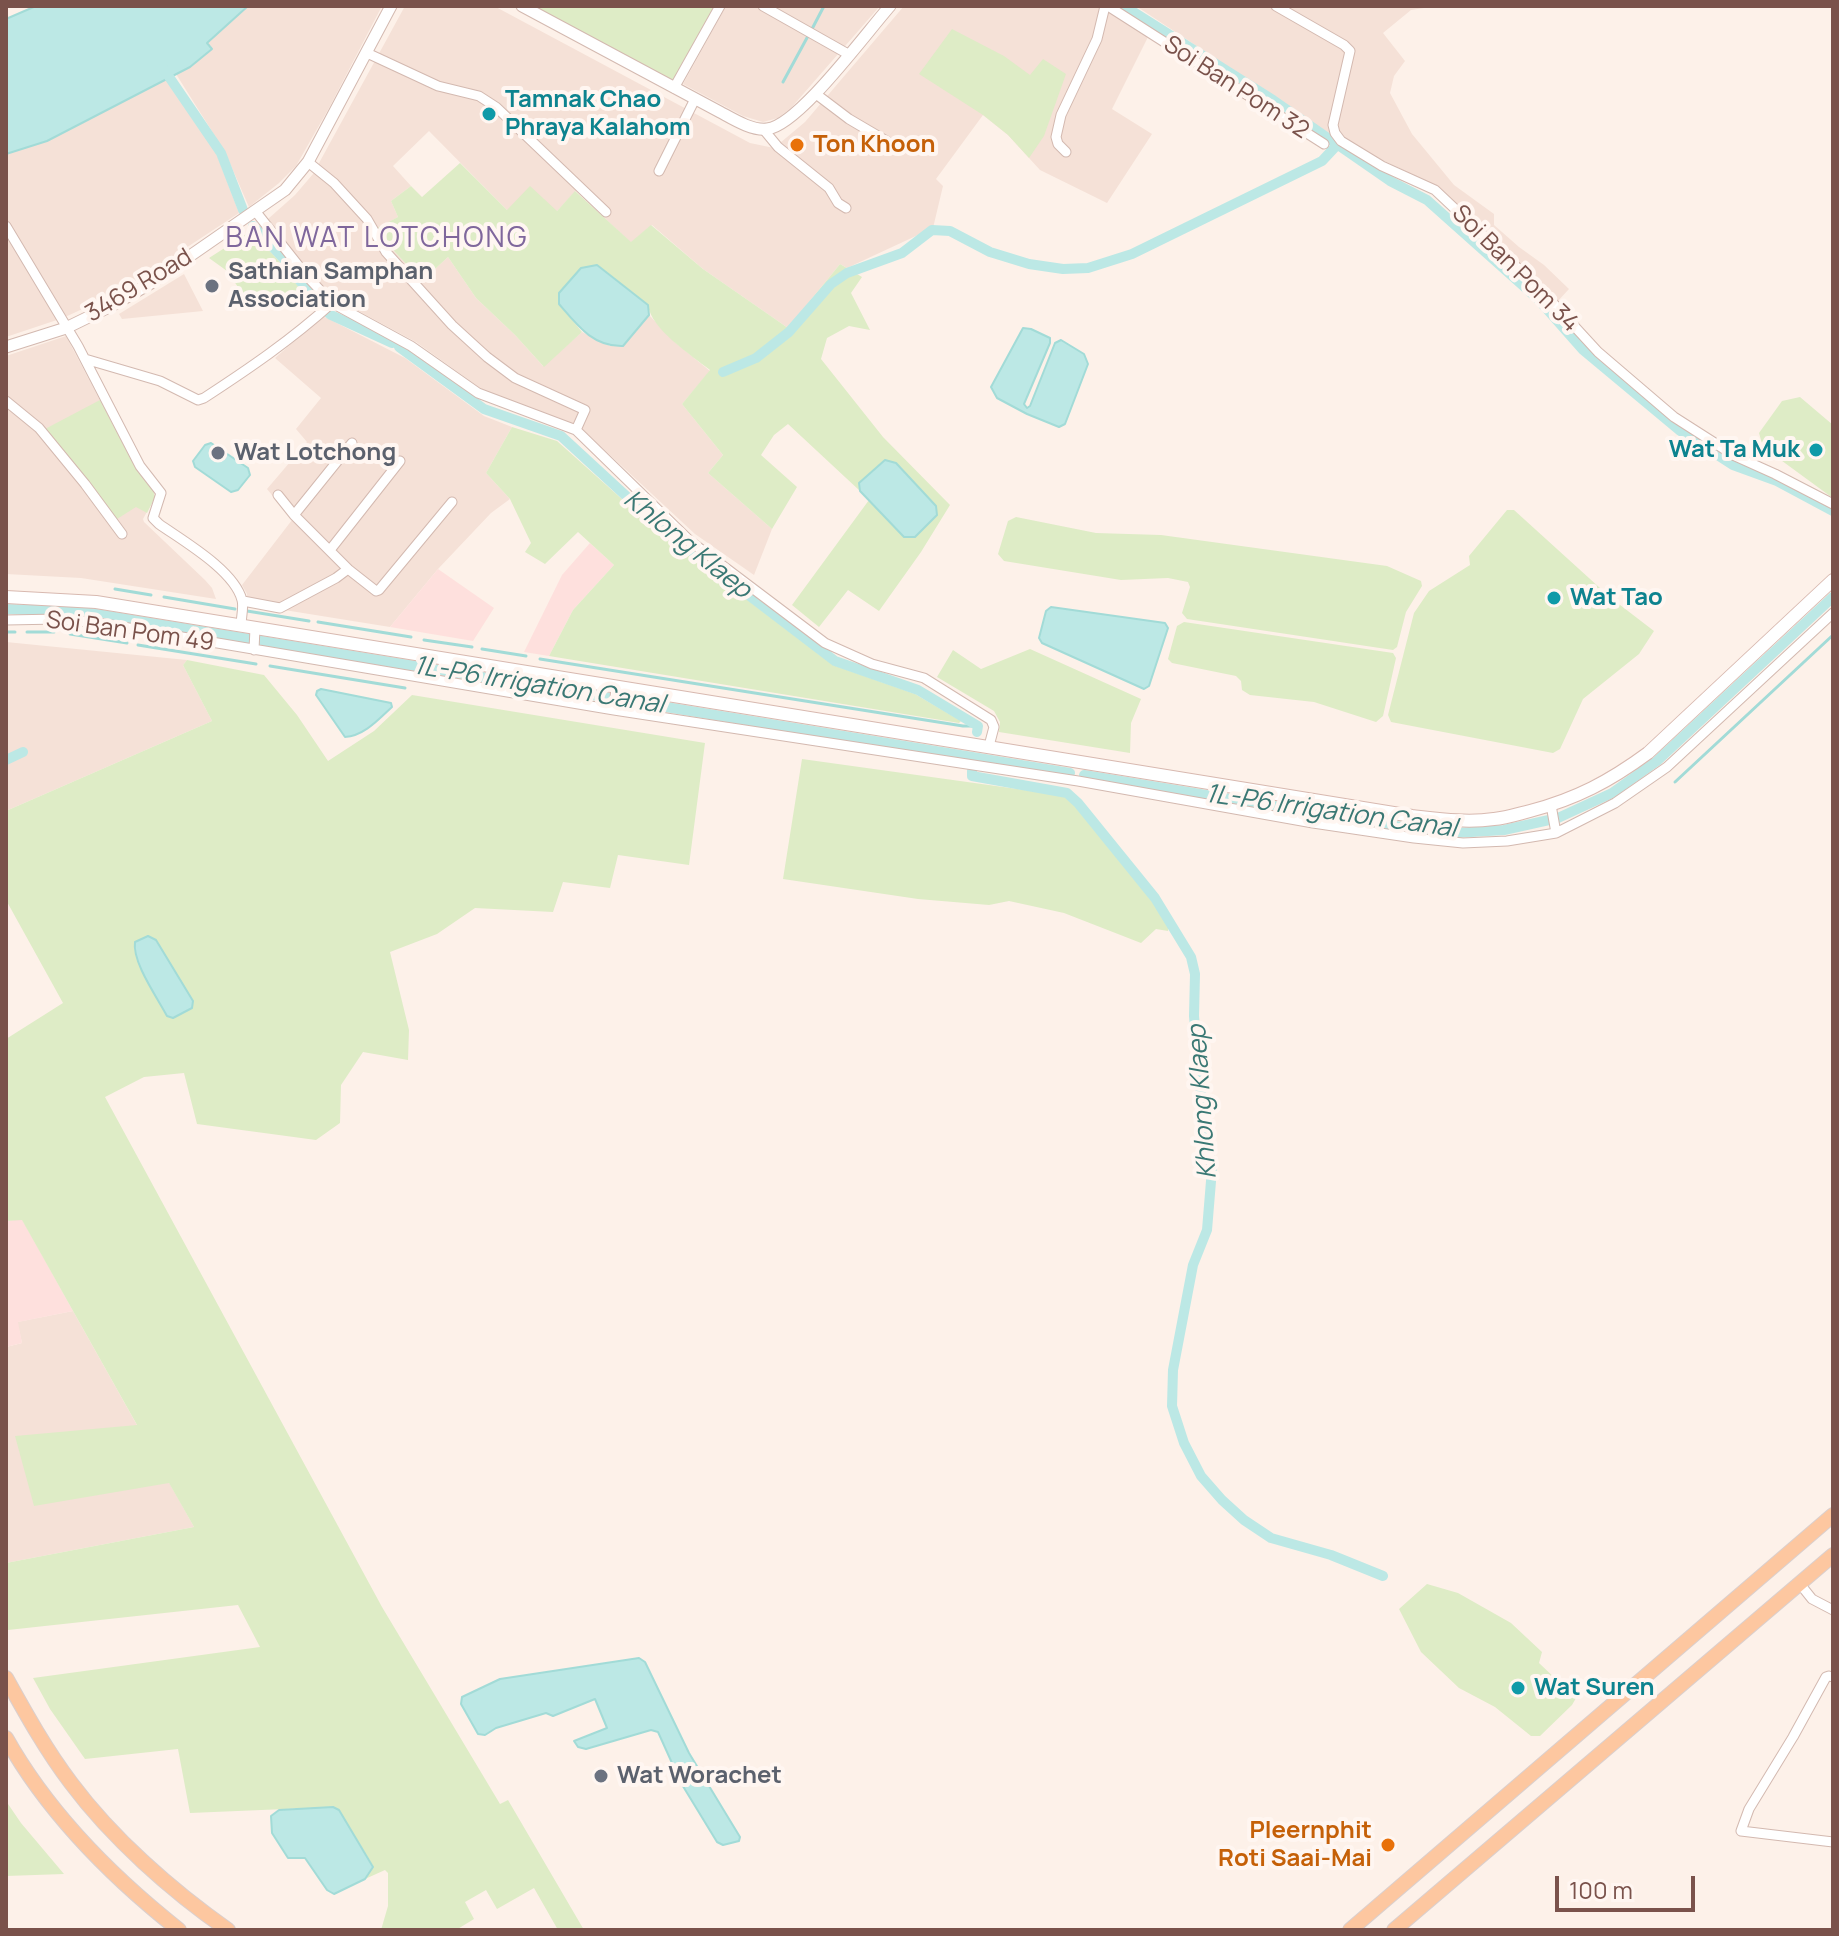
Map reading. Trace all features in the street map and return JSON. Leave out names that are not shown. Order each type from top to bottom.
[{"type":"main road","points":[[6,597],[96,602],[241,625],[254,640],[615,698],[989,746],[1074,760],[1210,794],[1446,820],[1553,819],[1648,753],[1833,580]]},
{"type":"main road","points":[[1350,1930],[1833,1515]]},
{"type":"main road","points":[[1394,1930],[1833,1555]]},
{"type":"main road","points":[[6,1678],[71,1784],[164,1881],[228,1930]]},
{"type":"main road","points":[[6,1738],[50,1802],[96,1856],[146,1904],[179,1930]]},
{"type":"street","name":"3469 Road","points":[[6,347],[66,328],[136,292],[285,190],[308,162],[391,6]]},
{"type":"street","points":[[522,6],[695,99],[742,123],[764,130],[781,126],[816,94],[886,7]]},
{"type":"street","points":[[674,88],[720,6]]},
{"type":"street","points":[[763,6],[848,54]]},
{"type":"street","points":[[1066,152],[1056,137],[1061,115],[1097,39],[1106,6]]},
{"type":"street","name":"Soi Ban Pom 32","points":[[1106,6],[1324,144]]},
{"type":"street","name":"Soi Ban Pom 34","points":[[1276,6],[1350,51],[1333,125],[1341,141],[1382,166],[1435,190],[1542,291],[1598,352],[1674,417],[1735,456],[1833,504]]},
{"type":"street","points":[[367,53],[438,86],[479,96],[496,107],[606,212]]},
{"type":"street","points":[[816,94],[849,119],[900,149]]},
{"type":"street","points":[[659,171],[695,99]]},
{"type":"street","points":[[764,130],[778,147],[829,188],[838,203],[846,208]]},
{"type":"street","points":[[308,162],[334,183],[367,219],[386,252],[452,325],[487,357],[515,378],[585,410],[576,430]]},
{"type":"street","points":[[256,212],[305,274],[327,308],[411,346],[478,393],[576,430],[690,541],[825,643],[872,664],[924,678],[991,720],[994,727],[989,746]]},
{"type":"street","points":[[6,226],[85,359],[140,466],[161,493],[153,518],[212,561],[231,580],[243,601],[241,625]]},
{"type":"street","points":[[85,359],[160,381],[198,400],[263,360],[327,308]]},
{"type":"street","points":[[6,401],[39,428],[122,534]]},
{"type":"street","points":[[294,515],[352,443]]},
{"type":"street","points":[[330,550],[400,461]]},
{"type":"street","points":[[278,495],[294,515],[373,590],[379,590],[452,502]]},
{"type":"street","points":[[243,601],[280,608],[348,569]]},
{"type":"street","name":"Soi Ban Pom 49","points":[[6,620],[59,619],[254,640],[615,698],[1078,781],[1210,794],[1313,823],[1444,842],[1507,841],[1553,819],[1615,803],[1667,767],[1833,613]]},
{"type":"street","points":[[1074,760],[1078,781]]},
{"type":"street","points":[[1800,1584],[1812,1599],[1833,1610]]},
{"type":"street","points":[[1833,1677],[1826,1677],[1749,1809],[1741,1831],[1833,1842]]},
{"type":"shaded area","points":[[248,6],[382,6],[296,166],[249,207],[225,152],[176,74],[190,67],[211,48],[207,43]]},
{"type":"shaded area","points":[[405,6],[494,6],[750,143],[774,148],[805,122],[904,6],[1101,6],[1148,37],[1112,109],[1152,134],[1107,203],[1040,170],[1008,135],[983,115],[936,179],[943,186],[933,228],[847,268],[840,264],[788,328],[703,269],[652,225],[631,243],[576,191],[557,211],[507,210],[429,131],[393,166],[411,186],[391,201],[398,217],[377,229],[422,281],[448,257],[476,298],[543,366],[582,332],[610,346],[623,346],[649,315],[677,344],[710,371],[682,404],[723,455],[708,473],[772,529],[754,575],[695,534],[582,429],[483,390],[416,342],[336,299],[307,270],[268,219],[313,174]]},
{"type":"shaded area","points":[[726,6],[880,6],[791,108],[778,118],[763,122],[743,116],[683,84]]},
{"type":"shaded area","points":[[1136,6],[1437,6],[1411,10],[1383,33],[1405,61],[1394,76],[1390,93],[1412,134],[1454,185],[1494,214],[1494,225],[1569,289],[1557,302],[1434,185],[1333,136]]},
{"type":"shaded area","points":[[167,79],[217,155],[239,213],[119,292],[63,318],[6,337],[6,154],[47,141]]},
{"type":"shaded area","points":[[184,274],[203,311],[122,319],[119,314]]},
{"type":"shaded area","points":[[323,316],[405,358],[484,416],[512,427],[486,473],[510,499],[491,513],[438,569],[390,627],[247,604],[247,594],[242,585],[292,520],[267,489],[307,442],[296,429],[321,398],[275,358]]},
{"type":"shaded area","points":[[66,336],[136,469],[153,490],[155,497],[144,522],[205,580],[216,599],[81,578],[6,574],[6,356]]},
{"type":"shaded area","points":[[590,543],[614,565],[573,610],[549,656],[524,652],[562,575]]},
{"type":"shaded area","points":[[438,569],[494,608],[473,641],[390,627]]},
{"type":"shaded area","points":[[6,642],[187,660],[183,665],[212,721],[6,811]]},
{"type":"shaded area","points":[[22,1219],[73,1311],[18,1322],[22,1343],[6,1347],[6,1221]]},
{"type":"shaded area","points":[[73,1311],[194,1527],[6,1563],[6,1347],[22,1343],[17,1322]]},
{"type":"green space","points":[[527,6],[715,6],[673,84]]},
{"type":"green space","points":[[952,29],[1004,56],[1030,75],[1043,59],[1066,74],[1044,136],[1029,158],[1008,135],[983,115],[919,74]]},
{"type":"green space","points":[[460,163],[507,210],[530,186],[557,211],[575,191],[631,242],[651,225],[703,269],[788,328],[840,264],[862,277],[851,293],[870,330],[849,326],[827,338],[821,359],[883,437],[950,505],[879,611],[848,590],[819,627],[792,605],[869,500],[904,537],[859,483],[860,491],[788,424],[774,435],[761,455],[797,487],[772,529],[708,473],[723,455],[682,404],[710,370],[664,332],[648,305],[597,265],[581,268],[559,304],[582,332],[544,367],[476,298],[448,257],[422,281],[377,228],[398,217],[391,201],[411,186],[422,197]]},
{"type":"green space","points":[[251,231],[280,262],[310,302],[251,306],[227,271],[209,258]]},
{"type":"green space","points":[[1800,397],[1833,425],[1833,496],[1763,447],[1759,433],[1782,401]]},
{"type":"green space","points":[[100,400],[136,469],[153,490],[155,497],[147,513],[136,507],[117,519],[45,429]]},
{"type":"green space","points":[[512,427],[557,441],[661,534],[833,665],[915,694],[961,721],[549,656],[573,610],[614,565],[578,532],[545,564],[525,552],[531,543],[510,499],[486,473]]},
{"type":"green space","points":[[1507,510],[1514,510],[1611,598],[1654,631],[1639,654],[1583,699],[1560,749],[1553,753],[1391,722],[1388,715],[1414,613],[1429,591],[1470,565],[1469,556]]},
{"type":"green space","points":[[1016,517],[1096,533],[1161,535],[1387,566],[1421,581],[1422,586],[1406,612],[1397,647],[1393,650],[1187,619],[1182,613],[1190,587],[1188,582],[1168,578],[1121,580],[1004,561],[998,554],[1008,521]]},
{"type":"green space","points":[[1184,622],[1393,653],[1396,658],[1383,716],[1376,722],[1314,702],[1250,695],[1242,690],[1241,681],[1236,676],[1172,663],[1168,659],[1177,626]]},
{"type":"green space","points":[[1030,649],[1141,699],[1131,723],[1130,753],[999,732],[1000,722],[994,711],[937,677],[953,650],[981,669]]},
{"type":"green space","points":[[187,660],[264,675],[297,715],[328,761],[374,731],[412,695],[705,743],[689,865],[618,855],[610,888],[563,882],[553,912],[475,908],[437,934],[390,952],[409,1030],[408,1060],[363,1052],[341,1085],[340,1123],[316,1140],[197,1124],[184,1073],[144,1077],[105,1097],[382,1607],[500,1804],[508,1800],[584,1930],[558,1930],[534,1888],[497,1909],[486,1890],[465,1902],[474,1919],[456,1930],[381,1930],[388,1906],[388,1873],[385,1870],[365,1879],[373,1866],[339,1810],[333,1807],[190,1813],[178,1749],[85,1759],[50,1709],[33,1678],[260,1647],[238,1605],[8,1630],[6,1625],[6,1563],[194,1527],[169,1483],[34,1506],[15,1436],[137,1425],[22,1220],[6,1221],[6,1039],[63,1003],[6,900],[6,811],[212,721],[183,665]]},
{"type":"green space","points":[[802,759],[1075,797],[1154,896],[1169,924],[1168,931],[1156,929],[1141,943],[1064,913],[1009,901],[989,905],[918,899],[783,879]]},
{"type":"green space","points":[[1427,1584],[1458,1593],[1511,1623],[1542,1652],[1539,1663],[1576,1698],[1540,1736],[1531,1736],[1495,1707],[1459,1688],[1421,1652],[1399,1609]]},
{"type":"green space","points":[[6,1801],[21,1823],[64,1874],[6,1876]]},
{"type":"water","points":[[36,6],[248,6],[207,43],[212,49],[190,67],[47,141],[6,154],[6,19]]},
{"type":"water","points":[[597,265],[648,305],[649,315],[623,346],[594,339],[559,304],[559,293],[581,268]]},
{"type":"water","points":[[1023,328],[1050,338],[1024,404],[1027,408],[1055,343],[1061,340],[1084,354],[1088,364],[1065,424],[1059,427],[997,398],[991,387]]},
{"type":"water","points":[[211,443],[248,468],[250,475],[238,490],[231,492],[195,467],[193,461],[205,445]]},
{"type":"water","points":[[885,460],[896,463],[936,506],[937,515],[915,537],[904,537],[860,491],[859,483]]},
{"type":"water","points":[[1051,607],[1165,623],[1168,628],[1149,686],[1144,689],[1042,643],[1039,638],[1046,611]]},
{"type":"water","points":[[321,689],[391,703],[392,707],[365,730],[345,737],[316,695]]},
{"type":"water","points":[[148,936],[156,940],[193,1001],[192,1008],[173,1018],[167,1016],[137,959],[135,942]]},
{"type":"water","points":[[639,1658],[645,1662],[689,1753],[740,1837],[739,1841],[723,1845],[717,1842],[681,1783],[658,1732],[651,1730],[586,1749],[578,1747],[574,1741],[607,1728],[595,1699],[553,1716],[546,1713],[496,1728],[485,1735],[478,1734],[461,1704],[462,1697],[500,1679]]},
{"type":"water","points":[[333,1807],[339,1810],[373,1867],[365,1879],[334,1894],[327,1890],[305,1858],[288,1858],[272,1833],[271,1816],[279,1810]]},
{"type":"waterway","points":[[812,29],[824,6]]},
{"type":"waterway","points":[[1124,6],[1273,100],[1390,181],[1427,200],[1538,299],[1583,350],[1679,430],[1733,465],[1777,481],[1833,511]]},
{"type":"waterway","points":[[783,82],[808,36]]},
{"type":"waterway","name":"Khlong Klaep","points":[[163,68],[221,153],[243,210]]},
{"type":"waterway","points":[[723,372],[756,358],[789,332],[831,284],[847,273],[902,253],[932,230],[950,231],[990,252],[1029,264],[1063,269],[1088,268],[1132,254],[1322,161],[1337,145]]},
{"type":"waterway","name":"Khlong Klaep","points":[[253,226],[284,259],[317,304],[331,315],[392,343]]},
{"type":"waterway","name":"Khlong Klaep","points":[[399,347],[484,409],[561,436],[662,529],[835,661],[918,690],[978,726],[977,732]]},
{"type":"waterway","points":[[115,589],[151,595]]},
{"type":"waterway","points":[[164,597],[235,609]]},
{"type":"waterway","name":"1L-P6 Irrigation Canal","points":[[1084,775],[1455,833],[1504,830],[1558,818],[1612,793],[1657,761],[1833,597]]},
{"type":"waterway","name":"1L-P6 Irrigation Canal","points":[[6,609],[84,612],[1070,773]]},
{"type":"waterway","points":[[247,611],[309,621]]},
{"type":"waterway","points":[[318,622],[411,637]]},
{"type":"waterway","points":[[6,632],[15,632]]},
{"type":"waterway","points":[[27,632],[54,632]]},
{"type":"waterway","points":[[70,634],[127,643]]},
{"type":"waterway","points":[[1675,782],[1833,635]]},
{"type":"waterway","points":[[424,640],[472,647]]},
{"type":"waterway","points":[[138,645],[256,664]]},
{"type":"waterway","points":[[482,649],[526,656]]},
{"type":"waterway","points":[[540,659],[978,726]]},
{"type":"waterway","points":[[270,666],[405,688]]},
{"type":"waterway","points":[[6,760],[23,752]]},
{"type":"waterway","name":"Khlong Klaep","points":[[972,771],[972,776],[1067,793],[1155,898],[1191,957],[1195,974],[1194,1016],[1203,1117],[1212,1169],[1207,1230],[1193,1265],[1173,1370],[1172,1406],[1184,1443],[1201,1476],[1244,1520],[1271,1538],[1331,1555],[1383,1576]]},
{"type":"place","name":"Tamnak Chao Phraya Kalahom","points":[[489,114]]},
{"type":"place","name":"Ton Khoon","points":[[797,145]]},
{"type":"place","name":"Sathian Samphan Association","points":[[212,286]]},
{"type":"place","name":"Wat Ta Muk","points":[[1816,450]]},
{"type":"place","name":"Wat Lotchong","points":[[218,453]]},
{"type":"place","name":"Wat Tao","points":[[1554,598]]},
{"type":"place","name":"Wat Suren","points":[[1518,1688]]},
{"type":"place","name":"Wat Worachet","points":[[601,1776]]},
{"type":"place","name":"Pleernphit Roti Saai-Mai","points":[[1388,1845]]},
{"type":"district","name":"BAN WAT LOTCHONG","points":[[377,239]]}]
